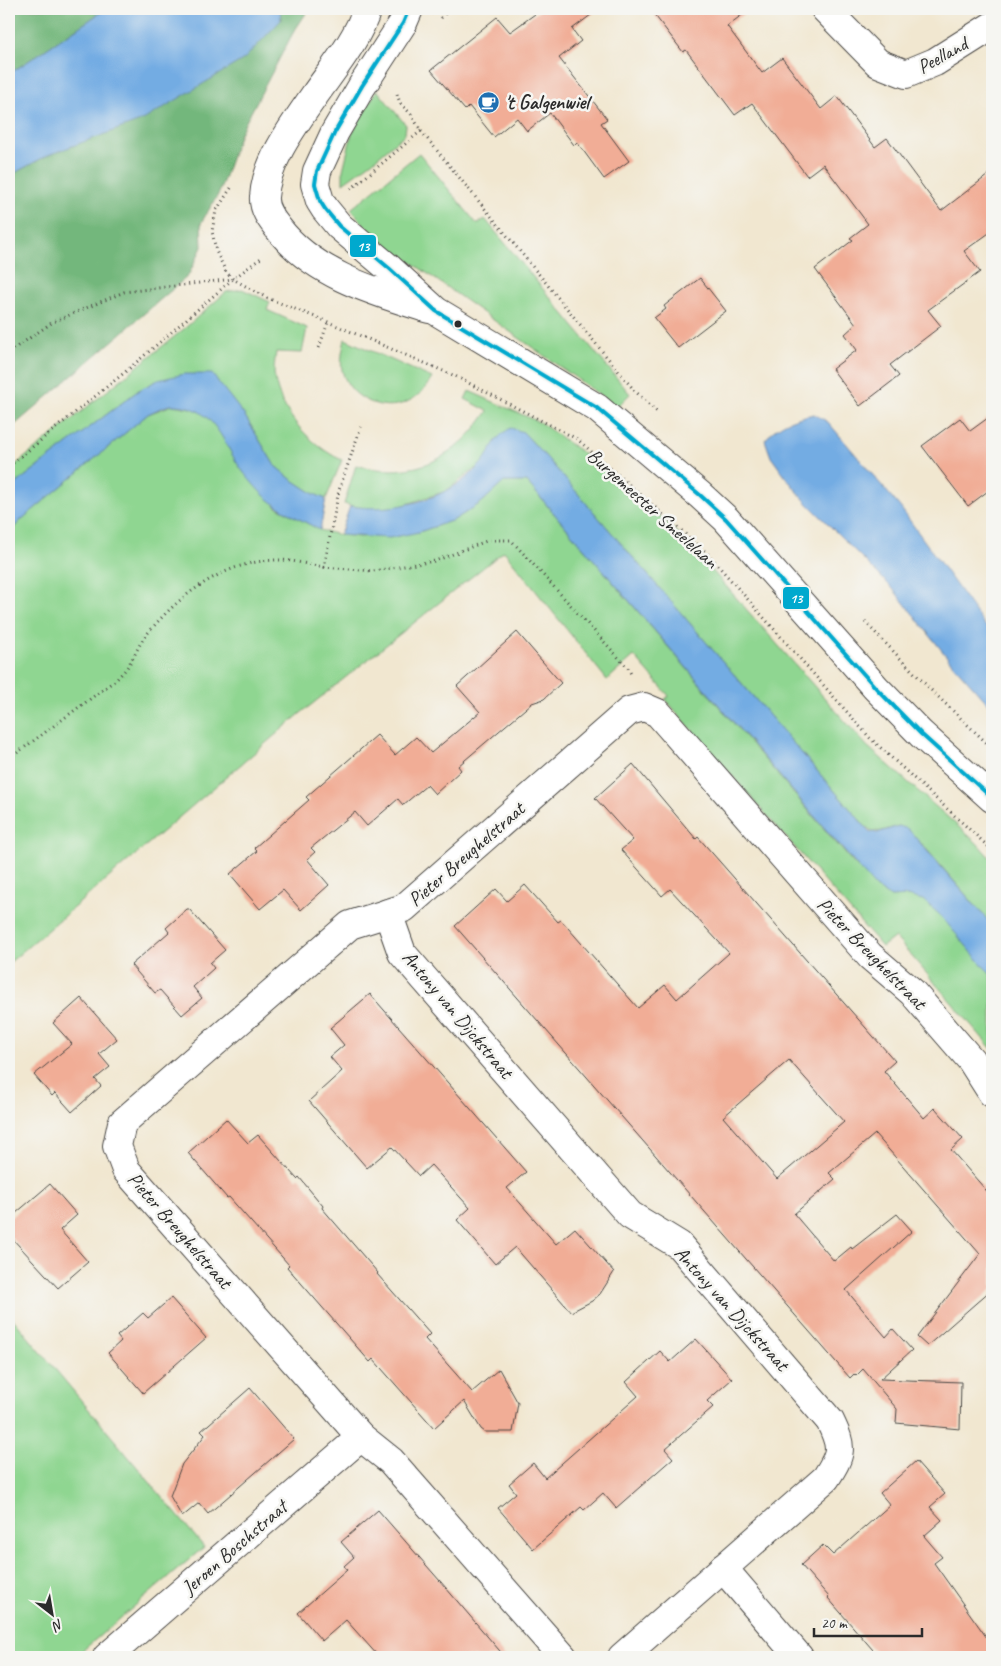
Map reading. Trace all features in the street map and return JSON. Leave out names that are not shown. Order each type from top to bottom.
[{"type":"street","name":"Burgemeester Smeelelaan","points":[[367,9],[360,26],[310,101],[274,160],[268,174],[264,200],[270,218],[286,239],[306,256],[330,272],[354,284],[436,311]]},
{"type":"street","name":"Burgemeester Smeelelaan","points":[[410,9],[334,132],[316,171],[315,184],[320,201],[339,226],[390,268],[436,311],[597,408],[700,495],[726,519],[876,688],[920,734],[992,798]]},
{"type":"street","name":"Peelland","points":[[824,9],[878,63],[906,74],[935,62],[992,26]]},
{"type":"street","name":"Pieter Breughelstraat","points":[[361,1437],[126,1170],[117,1146],[122,1123],[350,925],[404,908],[629,711],[644,707],[658,712],[870,956],[912,992],[971,1060],[992,1093]]},
{"type":"street","name":"Antony van Dijckstraat","points":[[388,913],[402,953],[630,1215],[679,1245],[830,1420],[839,1439],[839,1458],[826,1478],[622,1657]]},
{"type":"street","name":"Jeroen Boschstraat","points":[[107,1657],[361,1437]]},
{"type":"street","points":[[361,1437],[391,1461],[563,1657]]},
{"type":"street","points":[[723,1568],[799,1657]]},
{"type":"path","points":[[421,131],[634,390],[662,417]]},
{"type":"path","points":[[9,352],[53,322],[124,292],[233,279]]},
{"type":"path","points":[[9,466],[124,373],[233,279]]},
{"type":"path","name":"Burgemeester Smeelelaan","points":[[233,279],[267,298],[455,376],[577,439],[707,554],[870,738],[992,850]]},
{"type":"path","points":[[319,348],[328,322]]},
{"type":"path","points":[[324,567],[339,490],[362,424]]},
{"type":"path","points":[[9,759],[116,679],[129,665],[142,640],[161,617],[189,592],[224,573],[252,562],[280,560],[324,567],[374,571],[435,561],[489,540],[511,540],[628,668],[644,707]]},
{"type":"path","points":[[862,620],[992,748]]},
{"type":"green space","points":[[9,9],[106,9],[9,74]]},
{"type":"green space","points":[[280,9],[309,9],[293,33],[240,133],[219,193],[201,223],[202,247],[188,276],[9,430],[9,176],[281,20]]},
{"type":"green space","points":[[377,90],[406,125],[405,134],[372,162],[343,183],[343,170],[352,133]]},
{"type":"green space","points":[[419,153],[477,224],[485,219],[630,394],[617,407],[374,236],[351,209]]},
{"type":"green space","points":[[242,289],[270,302],[267,310],[307,328],[302,353],[276,352],[274,376],[278,392],[299,427],[319,446],[342,460],[326,499],[314,494],[275,466],[245,416],[212,375],[139,390],[9,490],[9,470],[185,328],[226,292]]},
{"type":"green space","points":[[345,339],[432,378],[419,394],[404,403],[393,406],[371,402],[361,397],[346,381],[341,362]]},
{"type":"green space","points":[[469,391],[541,423],[602,467],[651,508],[687,542],[867,746],[976,842],[992,860],[992,925],[922,844],[899,826],[873,831],[864,825],[523,432],[446,491],[395,508],[367,509],[344,504],[356,465],[396,470],[415,467],[447,454],[462,442],[488,411],[465,399]]},
{"type":"green space","points":[[172,405],[197,409],[209,418],[223,436],[238,464],[277,507],[320,530],[340,535],[360,537],[419,532],[454,520],[481,503],[504,482],[527,482],[855,865],[891,897],[914,897],[922,899],[929,904],[947,922],[992,976],[992,1049],[895,937],[882,947],[665,699],[669,696],[634,656],[607,680],[504,551],[301,713],[9,963],[9,533],[21,520],[148,414]]},
{"type":"green space","points":[[9,1314],[204,1547],[75,1657],[9,1657]]},
{"type":"water","points":[[106,9],[280,9],[281,20],[244,59],[143,120],[48,155],[9,176],[9,74]]},
{"type":"water","points":[[184,374],[212,374],[245,416],[275,466],[314,494],[326,499],[320,530],[284,511],[261,492],[241,469],[220,433],[206,416],[186,406],[170,405],[148,414],[21,520],[9,533],[9,490],[139,390],[158,380]]},
{"type":"water","points":[[814,414],[828,422],[900,507],[992,635],[992,708],[951,662],[893,589],[808,504],[771,457],[765,440],[776,429],[787,422]]},
{"type":"water","points":[[511,428],[523,432],[548,459],[869,831],[877,833],[899,826],[908,829],[992,925],[992,976],[939,914],[923,900],[907,896],[891,897],[876,888],[527,482],[504,482],[481,503],[454,520],[419,532],[389,538],[340,535],[350,506],[367,508],[402,505],[437,495],[467,477],[480,465],[500,436]]},
{"type":"building","points":[[542,9],[599,9],[572,29],[581,41],[559,58],[607,119],[601,123],[629,161],[604,179],[577,142],[574,145],[550,113],[527,131],[517,118],[494,137],[469,106],[465,110],[431,70],[497,17],[510,32]]},
{"type":"building","points":[[650,9],[750,9],[727,26],[762,73],[782,58],[821,109],[837,96],[875,147],[887,138],[941,211],[992,172],[992,231],[964,251],[980,272],[928,310],[941,326],[890,365],[899,376],[860,406],[832,369],[857,350],[845,334],[856,324],[815,269],[853,240],[850,238],[868,224],[823,164],[807,176],[752,103],[735,115],[686,50],[683,52]]},
{"type":"building","points":[[700,278],[726,311],[678,348],[654,318],[666,309],[664,306]]},
{"type":"building","points":[[992,415],[992,488],[968,506],[922,446],[960,418],[970,431]]},
{"type":"building","points":[[517,632],[561,683],[544,699],[532,703],[458,766],[461,770],[435,794],[427,785],[403,805],[398,799],[367,826],[355,812],[311,848],[315,852],[307,859],[329,885],[301,910],[283,890],[260,909],[230,874],[257,851],[254,848],[309,800],[306,797],[377,735],[395,755],[416,737],[431,753],[480,712],[457,686]]},
{"type":"building","points":[[633,764],[696,839],[698,837],[895,1061],[884,1071],[924,1118],[935,1108],[963,1139],[951,1150],[992,1197],[992,1289],[927,1346],[917,1337],[980,1254],[875,1134],[829,1173],[835,1179],[794,1214],[834,1261],[897,1214],[912,1231],[846,1290],[886,1337],[893,1329],[912,1350],[880,1379],[961,1382],[960,1429],[896,1423],[897,1409],[863,1369],[856,1376],[854,1374],[850,1378],[455,926],[496,889],[507,901],[525,885],[558,922],[561,920],[638,1008],[665,985],[677,999],[729,953],[670,889],[662,896],[621,850],[633,840],[595,798]],"holes":[[[789,1060],[844,1122],[777,1179],[723,1117]]]},
{"type":"building","points":[[187,909],[225,950],[210,963],[214,968],[193,987],[202,998],[182,1015],[160,990],[155,993],[131,965],[169,932],[166,928]]},
{"type":"building","points":[[370,994],[526,1172],[507,1188],[556,1244],[575,1228],[614,1272],[600,1294],[592,1301],[571,1312],[515,1247],[495,1264],[457,1220],[470,1208],[431,1165],[419,1176],[392,1147],[367,1168],[309,1101],[342,1071],[330,1057],[344,1045],[330,1028]]},
{"type":"building","points":[[81,998],[117,1039],[99,1054],[110,1067],[95,1079],[101,1086],[72,1112],[55,1093],[52,1096],[34,1075],[72,1044],[53,1023]]},
{"type":"building","points":[[226,1119],[248,1143],[258,1135],[297,1179],[299,1177],[323,1206],[322,1208],[377,1274],[430,1334],[425,1339],[472,1392],[499,1369],[518,1403],[513,1432],[485,1432],[481,1429],[464,1401],[434,1428],[373,1359],[370,1362],[287,1267],[289,1265],[188,1153]]},
{"type":"building","points":[[50,1184],[77,1215],[60,1230],[88,1262],[58,1288],[9,1235],[9,1219]]},
{"type":"building","points":[[171,1298],[206,1338],[143,1393],[108,1353],[121,1341],[117,1336],[143,1313],[148,1318]]},
{"type":"building","points":[[696,1339],[732,1379],[707,1401],[713,1407],[665,1449],[673,1458],[616,1508],[603,1493],[584,1510],[581,1507],[533,1549],[498,1508],[516,1493],[509,1484],[533,1463],[545,1478],[638,1396],[626,1382],[660,1351],[670,1362]]},
{"type":"building","points":[[250,1388],[294,1439],[208,1514],[199,1503],[182,1517],[170,1496],[182,1464],[205,1435],[201,1431]]},
{"type":"building","points":[[916,1461],[945,1494],[930,1507],[942,1520],[924,1536],[942,1557],[934,1563],[992,1645],[992,1657],[879,1657],[801,1565],[823,1545],[833,1555],[890,1505],[880,1493]]},
{"type":"building","points":[[378,1510],[505,1657],[379,1657],[346,1620],[322,1641],[298,1613],[347,1570],[344,1566],[354,1557],[341,1542]]},
{"type":"transit line","name":"13","points":[[409,9],[403,23],[335,132],[317,171],[315,184],[320,201],[325,209],[339,226],[436,311],[597,408],[700,495],[726,519],[876,688],[921,734],[992,798]]},
{"type":"place","name":"'t Galgenwiel","points":[[489,102]]}]
